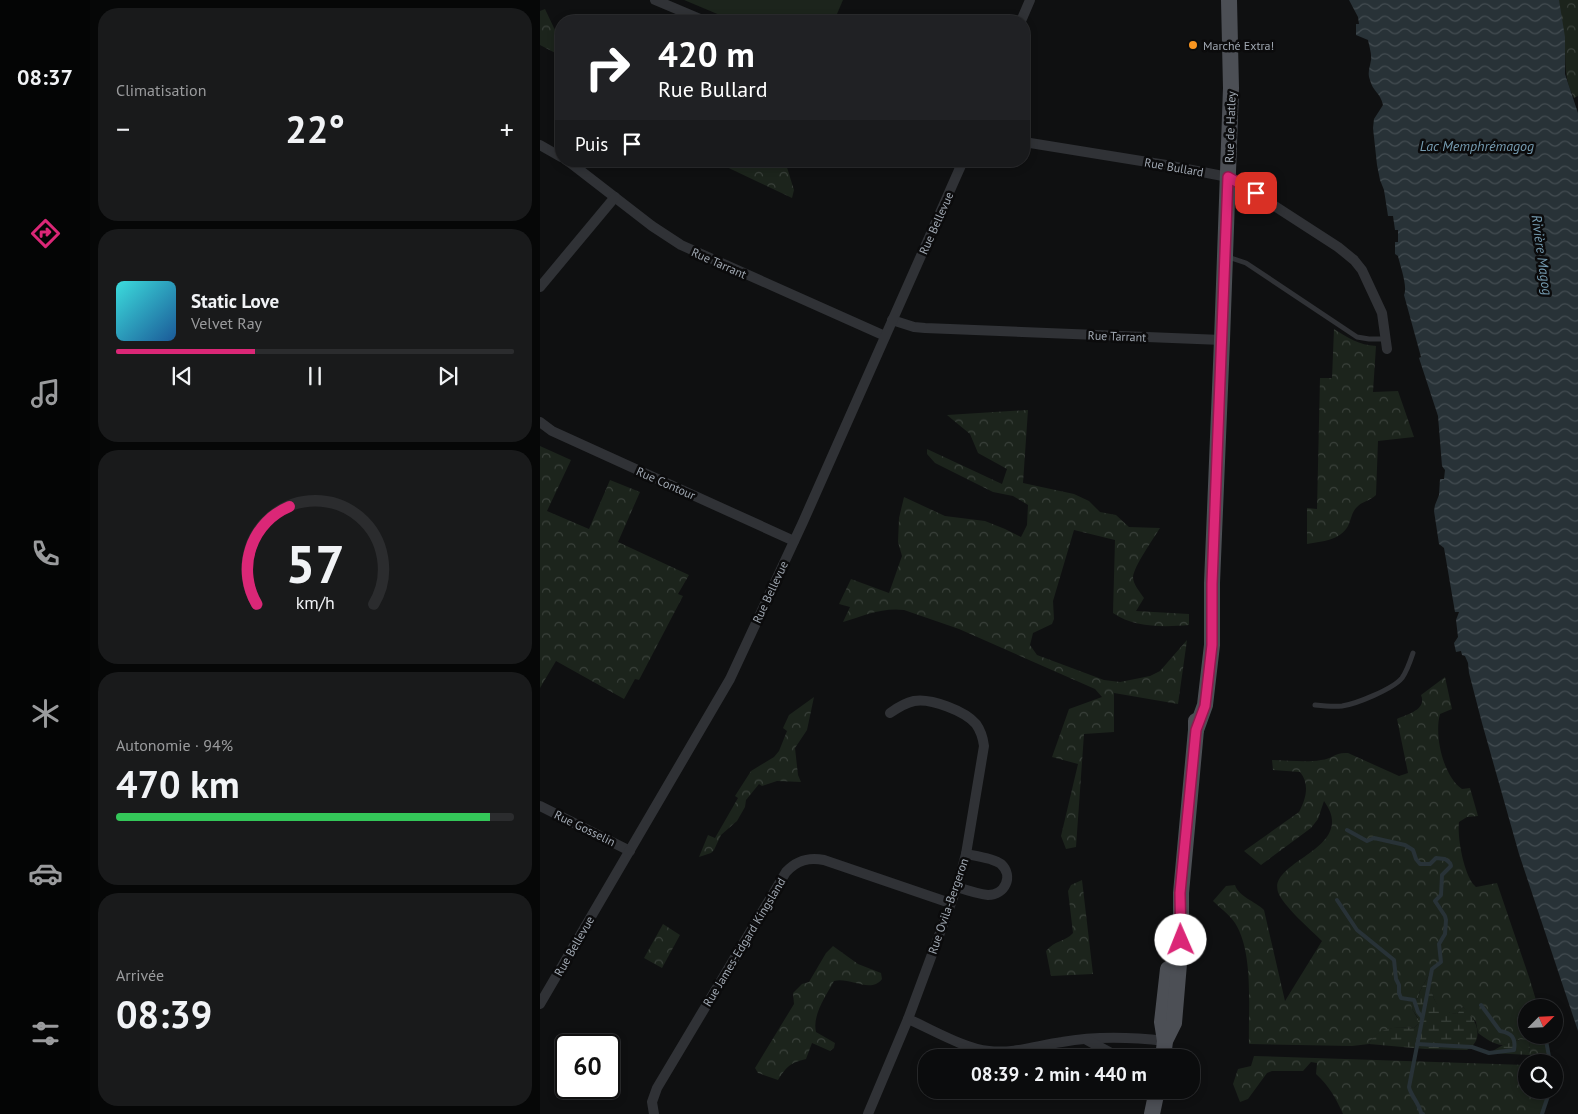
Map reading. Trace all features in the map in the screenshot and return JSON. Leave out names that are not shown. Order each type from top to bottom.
[{"type":"main road","name":"Rue de Hatley","points":[[1165,1049],[1174,1023],[1181,940],[1180,893],[1196,730],[1195,704],[1201,644],[1212,584],[1231,88],[1229,0]]},
{"type":"main road","points":[[1152,1114],[1155,1099]]},
{"type":"street","points":[[655,0],[691,15]]},
{"type":"street","points":[[1024,15],[1030,0]]},
{"type":"street","name":"Rue Bullard","points":[[1030,143],[1228,177],[1240,183],[1354,260],[1362,270],[1382,313],[1387,344]]},
{"type":"street","points":[[540,144],[555,153]]},
{"type":"street","name":"Rue Tarrant","points":[[576,167],[666,236],[696,253],[885,336]]},
{"type":"street","name":"Rue Bellevue","points":[[540,1004],[725,688],[794,541],[960,167]]},
{"type":"street","points":[[540,287],[615,197]]},
{"type":"street","name":"Rue Tarrant","points":[[892,320],[914,327],[925,328],[1222,340]]},
{"type":"street","name":"Rue Contour","points":[[540,422],[552,431],[794,541]]},
{"type":"street","name":"Rue Ovila-Bergeron","points":[[868,1114],[908,1018],[957,887],[966,854],[983,755],[983,738],[980,730],[975,723],[962,714],[936,703],[926,701],[906,703],[890,714]]},
{"type":"street","name":"Rue Gosselin","points":[[540,806],[630,851]]},
{"type":"street","points":[[957,887],[987,895],[1000,891],[1006,886],[1007,880],[1004,869],[1000,864],[966,854]]},
{"type":"street","name":"Rue James-Edgard Kingsland","points":[[654,1114],[652,1102],[657,1088],[786,872],[797,862],[810,859],[824,860],[950,903]]},
{"type":"street","points":[[908,1018],[971,1047],[990,1052],[1118,1037],[1166,1041]]},
{"type":"street","points":[[1087,1040],[1104,1049]]},
{"type":"lane","points":[[1225,257],[1246,263],[1357,337],[1387,344]]},
{"type":"lane","points":[[1315,705],[1350,705],[1393,686],[1404,675],[1413,653]]},
{"type":"green space","points":[[684,0],[843,0],[837,15],[720,15]]},
{"type":"green space","points":[[1559,0],[1578,0],[1578,96],[1574,98],[1566,74],[1564,36]]},
{"type":"green space","points":[[545,9],[555,29],[555,53],[540,45],[540,11]]},
{"type":"green space","points":[[727,167],[787,167],[794,190],[792,198]]},
{"type":"green space","points":[[1334,329],[1359,343],[1376,346],[1373,392],[1398,391],[1414,437],[1378,441],[1376,495],[1356,508],[1348,526],[1340,535],[1330,540],[1307,544],[1307,508],[1317,509],[1320,378],[1332,378]]},
{"type":"green space","points":[[1028,410],[1023,483],[1074,494],[1089,501],[1100,512],[1116,515],[1129,527],[1160,528],[1134,572],[1134,582],[1144,598],[1136,611],[1189,614],[1189,625],[1160,626],[1140,624],[1121,618],[1113,613],[1115,540],[1074,530],[1053,601],[1054,619],[1052,624],[1033,633],[1030,645],[1037,655],[1104,680],[1120,682],[1150,676],[1160,671],[1187,640],[1178,704],[1114,693],[1114,732],[1084,734],[1076,847],[1066,849],[1061,836],[1078,764],[1052,757],[1069,709],[1102,697],[1095,689],[959,629],[904,610],[881,611],[843,622],[850,607],[839,604],[851,579],[889,593],[902,556],[898,542],[899,518],[904,497],[945,516],[985,521],[1021,537],[1027,525],[1028,505],[1013,496],[993,492],[935,463],[927,454],[927,449],[1002,484],[1007,469],[978,453],[970,434],[947,415]]},
{"type":"green space","points":[[540,446],[571,460],[547,511],[589,529],[610,480],[640,492],[618,542],[689,575],[678,594],[683,596],[639,680],[635,679],[624,699],[556,661],[540,688]]},
{"type":"green space","points":[[1445,677],[1452,709],[1440,714],[1438,723],[1439,744],[1445,765],[1455,783],[1462,789],[1470,788],[1478,816],[1467,817],[1459,822],[1460,847],[1465,866],[1468,875],[1476,887],[1497,883],[1536,999],[1518,999],[1518,1041],[1503,1045],[1496,1044],[1478,1033],[1476,1022],[1463,1007],[1457,1014],[1440,1009],[1432,994],[1431,971],[1418,998],[1414,1000],[1412,1009],[1418,1019],[1418,1024],[1414,1028],[1389,1029],[1377,1034],[1369,1044],[1352,1046],[1249,1044],[1249,981],[1245,949],[1235,923],[1213,901],[1226,886],[1235,885],[1240,893],[1264,910],[1285,1001],[1322,941],[1291,911],[1278,892],[1279,881],[1286,871],[1322,842],[1330,831],[1332,817],[1324,801],[1318,819],[1311,828],[1261,865],[1244,851],[1299,812],[1304,802],[1306,787],[1300,772],[1273,770],[1272,760],[1315,761],[1348,753],[1399,776],[1408,773],[1397,719],[1419,708],[1422,700],[1421,695]]},
{"type":"green space","points":[[814,697],[807,730],[795,748],[798,775],[801,782],[777,781],[762,786],[759,784],[746,800],[745,807],[737,821],[721,835],[714,850],[699,857],[708,835],[715,838],[738,798],[735,796],[751,771],[774,757],[779,751],[787,731],[783,728],[789,715]]},
{"type":"green space","points":[[1082,880],[1093,974],[1051,976],[1046,951],[1073,933],[1068,891],[1071,885]]},
{"type":"green space","points":[[663,924],[680,935],[662,968],[644,958]]},
{"type":"green space","points":[[833,946],[858,964],[881,973],[882,979],[872,985],[840,980],[834,981],[820,1006],[815,1026],[816,1032],[835,1043],[834,1048],[830,1051],[812,1043],[806,1059],[789,1066],[778,1080],[758,1073],[755,1068],[794,1004],[793,993],[802,984],[809,982],[826,953]]},
{"type":"green space","points":[[1432,969],[1432,992],[1437,1004],[1448,1012],[1457,1014],[1463,1007],[1472,1017],[1478,1034],[1473,1045],[1467,1050],[1425,1049],[1369,1044],[1382,1031],[1401,1027],[1414,1028],[1418,1024],[1418,1018],[1412,1009],[1411,1003],[1418,998]]},
{"type":"green space","points":[[1518,1040],[1518,1044],[1530,1044],[1529,1054],[1489,1053],[1503,1045]]},
{"type":"green space","points":[[1530,1044],[1547,1044],[1549,1054],[1529,1054]]},
{"type":"green space","points":[[1254,1056],[1518,1065],[1518,1099],[1547,1099],[1542,1114],[1343,1114],[1332,1092],[1316,1074],[1317,1063],[1311,1062],[1303,1071],[1272,1071],[1267,1073],[1248,1099],[1240,1102],[1233,1084],[1238,1069],[1251,1066]]},
{"type":"water","name":"Lac Memphrémagog","points":[[1349,0],[1559,0],[1565,37],[1565,74],[1578,113],[1578,1031],[1519,854],[1482,723],[1468,663],[1461,651],[1456,652],[1454,643],[1458,637],[1456,620],[1459,612],[1455,612],[1444,548],[1439,544],[1434,511],[1439,495],[1440,479],[1444,479],[1445,470],[1442,466],[1438,416],[1419,358],[1421,357],[1404,295],[1403,276],[1398,256],[1395,254],[1398,230],[1395,230],[1393,216],[1388,216],[1384,190],[1377,165],[1373,128],[1374,119],[1383,105],[1369,77],[1371,53],[1368,40],[1356,35],[1356,24],[1359,24],[1358,17]]},
{"type":"waterway","points":[[1347,830],[1367,841],[1374,838],[1405,845],[1413,850],[1420,864],[1430,864],[1436,858],[1445,859],[1451,866],[1442,875],[1441,895],[1435,901],[1445,916],[1445,934],[1439,944],[1441,962],[1432,969],[1409,1087],[1423,1114]]},
{"type":"waterway","points":[[1337,900],[1357,930],[1394,960],[1401,998],[1414,1000],[1422,1017]]},
{"type":"waterway","points":[[1417,1044],[1472,1047],[1489,1053],[1514,1050],[1514,1039],[1508,1033],[1500,1031],[1481,1005]]},
{"type":"waterway","points":[[1547,1044],[1549,1054]]},
{"type":"waterway","points":[[1542,1114],[1547,1099]]},
{"type":"place","name":"Marché Extra!","points":[[1193,45]]},
{"type":"route","points":[[1181,940],[1180,893],[1196,730],[1205,706],[1212,645],[1212,584],[1228,177],[1256,193]]},
{"type":"water label","name":"Rivière Magog","points":[[1542,255]]}]
